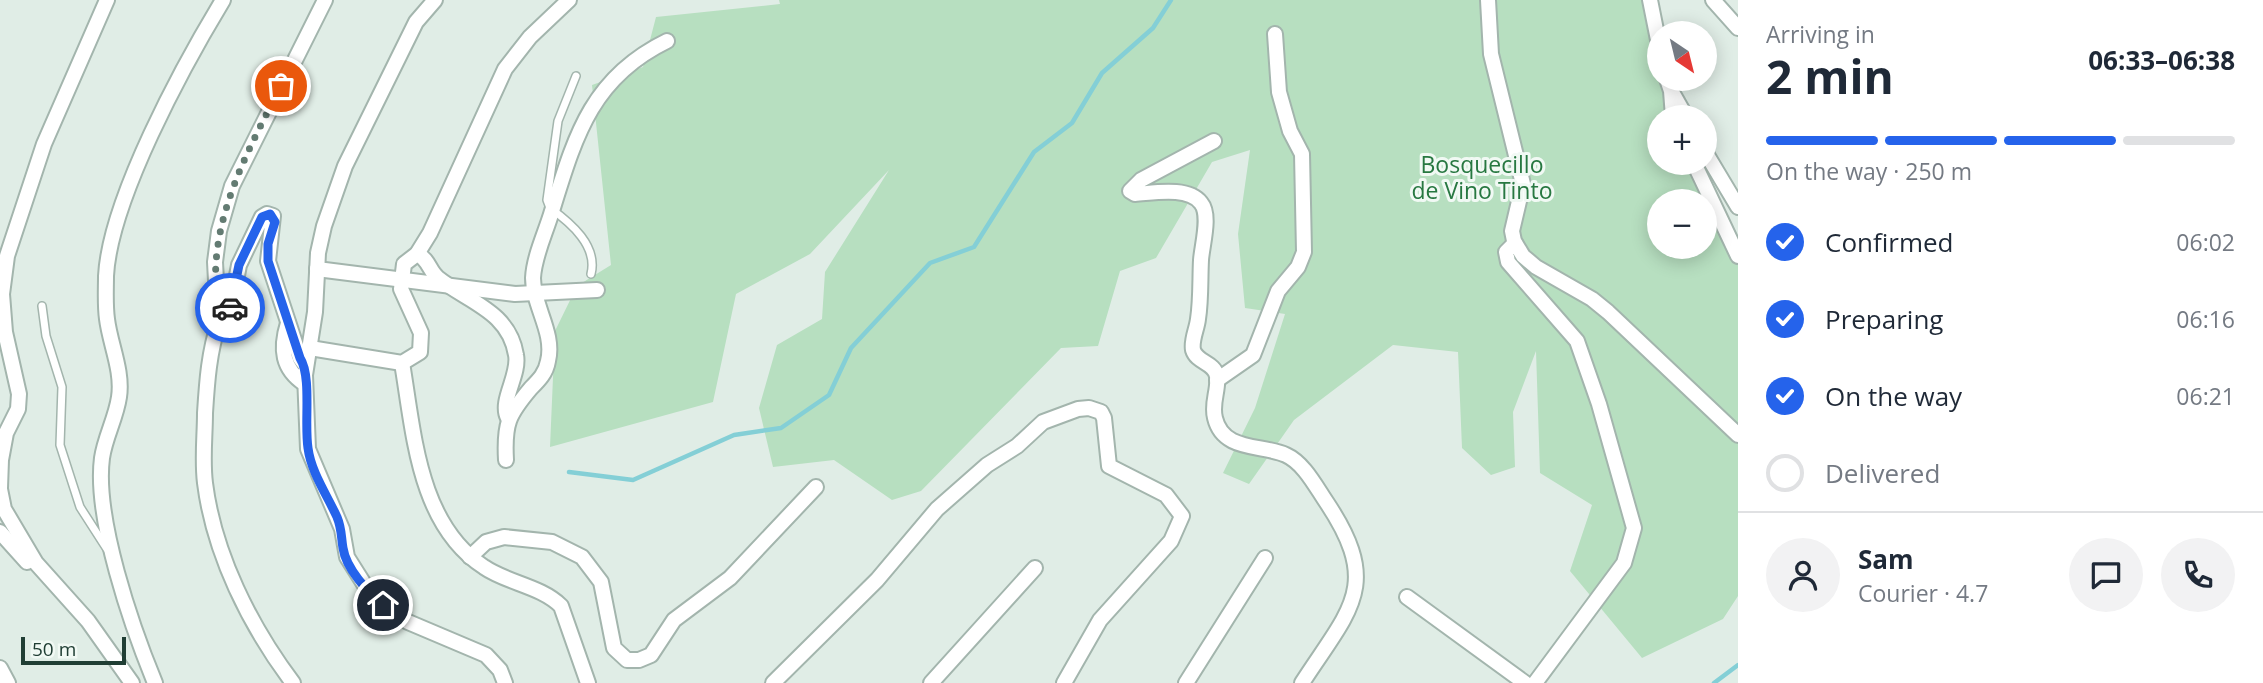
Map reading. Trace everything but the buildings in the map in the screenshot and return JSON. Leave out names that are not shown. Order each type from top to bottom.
[{"type":"street","points":[[107,0],[44,144],[7,256],[2,294],[5,332],[19,394],[18,409],[6,433],[0,489],[4,509],[41,570],[88,621],[132,683]]},
{"type":"street","points":[[155,683],[113,551],[103,510],[101,477],[107,435],[119,396],[119,378],[106,317],[106,274],[112,241],[132,181],[200,39],[223,0]]},
{"type":"street","points":[[293,683],[248,614],[210,507],[204,465],[206,390],[211,351],[219,323],[215,262],[219,231],[232,187],[325,0]]},
{"type":"street","points":[[435,0],[416,22],[345,166],[324,226],[305,384],[312,463],[342,529],[343,547],[356,575],[371,595],[396,614],[486,655],[500,670],[505,683]]},
{"type":"street","points":[[310,348],[402,363],[415,357],[422,345],[421,333],[404,299],[401,279],[404,264],[417,254],[430,233],[505,69],[530,37],[569,0]]},
{"type":"street","points":[[1489,0],[1491,54],[1523,184],[1512,231],[1515,243],[1536,267],[1592,299],[1608,312],[1738,435]]},
{"type":"street","points":[[1650,0],[1654,21]]},
{"type":"street","points":[[1713,0],[1738,28]]},
{"type":"street","points":[[1217,380],[1253,355],[1278,291],[1298,268],[1304,252],[1302,154],[1290,131],[1279,92],[1275,34]]},
{"type":"street","points":[[508,418],[544,374],[548,361],[549,346],[533,274],[570,150],[604,89],[630,64],[667,41]]},
{"type":"street","points":[[1214,141],[1130,189],[1135,194],[1180,192],[1202,203],[1205,210],[1204,233],[1193,348],[1196,356],[1213,368],[1217,380],[1213,406],[1216,422],[1235,442],[1278,452],[1298,463],[1346,531],[1356,559],[1358,574],[1353,598],[1302,683]]},
{"type":"street","points":[[1717,172],[1738,207]]},
{"type":"street","points":[[1700,175],[1738,256]]},
{"type":"street","points":[[219,323],[224,323],[229,318],[239,265],[262,217],[267,214],[273,216],[275,222],[268,244],[268,261],[306,366]]},
{"type":"street","points":[[1515,243],[1506,253],[1508,262],[1577,341],[1599,404],[1634,528],[1624,563],[1535,683]]},
{"type":"street","points":[[417,254],[426,259],[439,279],[496,316],[511,339],[517,356],[506,409],[506,460]]},
{"type":"street","points":[[317,269],[516,294],[597,290]]},
{"type":"street","points":[[289,322],[284,358],[292,375],[305,384]]},
{"type":"street","points":[[402,363],[419,463],[440,520],[470,557],[492,572],[561,606],[588,683]]},
{"type":"street","points":[[773,683],[877,580],[937,509],[976,474],[1017,446],[1043,422],[1089,408],[1101,412],[1104,418],[1109,466],[1166,495],[1182,516],[1171,541],[1100,620],[1064,683]]},
{"type":"street","points":[[470,557],[486,542],[504,537],[552,542],[582,557],[601,582],[614,648],[627,660],[639,660],[652,654],[674,620],[730,578],[816,487]]},
{"type":"street","points":[[0,532],[36,572],[41,570]]},
{"type":"street","points":[[1186,683],[1265,558]]},
{"type":"street","points":[[931,683],[1035,568]]},
{"type":"street","points":[[1407,597],[1525,683]]},
{"type":"street","points":[[0,667],[8,683]]},
{"type":"lane","points":[[576,76],[563,104],[555,139],[547,200],[553,211],[589,245],[594,260],[592,274]]},
{"type":"lane","points":[[42,306],[46,336],[62,387],[60,445],[80,507],[106,548],[113,551]]},
{"type":"green space","name":"Bosquecillo de Vino Tinto","points":[[779,0],[1643,0],[1647,22],[1647,91],[1665,91],[1672,105],[1647,105],[1647,175],[1702,175],[1708,189],[1647,189],[1647,259],[1717,259],[1717,209],[1738,257],[1738,596],[1723,619],[1642,658],[1570,571],[1592,505],[1540,473],[1536,351],[1513,412],[1515,467],[1491,475],[1462,448],[1458,352],[1393,345],[1294,420],[1249,484],[1223,473],[1255,408],[1285,314],[1245,308],[1238,234],[1250,150],[1212,162],[1156,258],[1120,271],[1098,346],[1061,348],[921,491],[892,500],[834,460],[773,467],[759,408],[777,345],[822,319],[825,272],[889,170],[810,254],[736,294],[713,402],[550,447],[555,331],[577,286],[611,265],[592,85],[643,67],[656,17],[780,4]]},
{"type":"waterway","points":[[569,472],[633,480],[734,435],[781,428],[829,395],[851,348],[930,263],[974,247],[1034,152],[1072,123],[1102,73],[1153,28],[1171,0]]},
{"type":"waterway","points":[[1714,683],[1738,665]]},
{"type":"way so far","points":[[230,308],[228,320],[219,323],[215,262],[219,231],[232,187],[281,86]]},
{"type":"route","points":[[230,308],[239,265],[262,217],[270,214],[275,222],[268,244],[268,261],[300,358],[306,366],[308,449],[312,463],[342,529],[343,547],[347,557],[356,575],[371,595],[383,605]]}]
